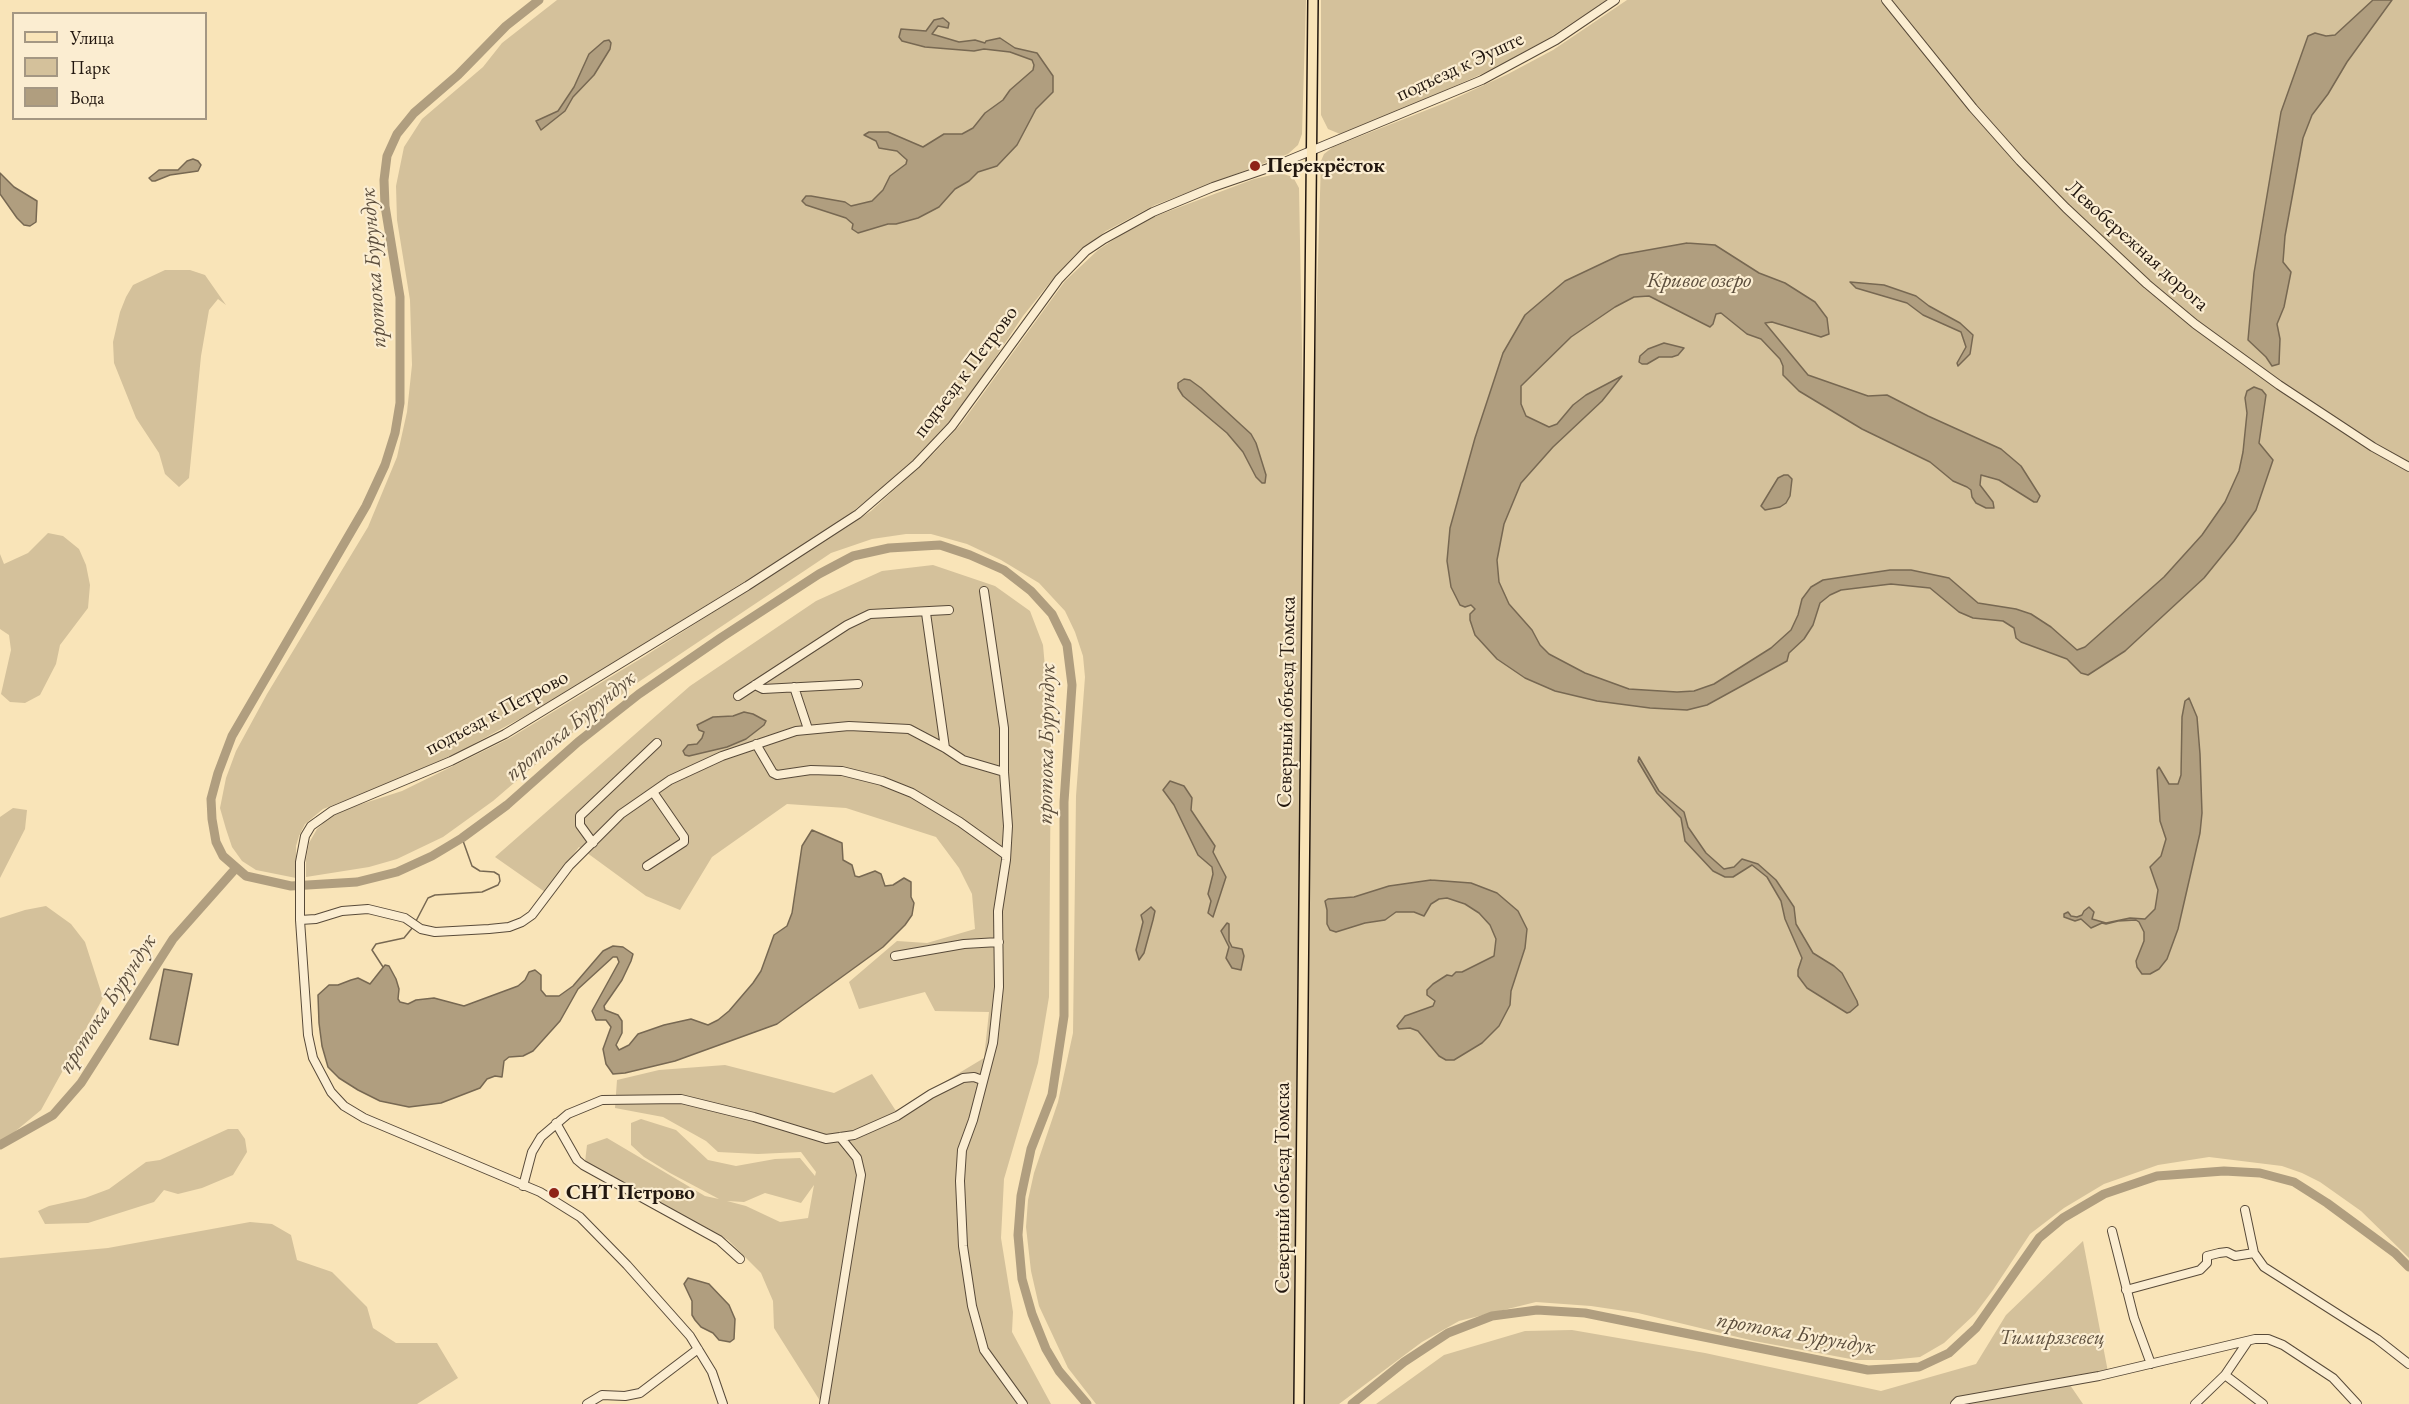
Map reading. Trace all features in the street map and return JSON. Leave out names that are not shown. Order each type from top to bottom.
[{"type":"main road","name":"Северный объезд Томска","points":[[1299,1404],[1313,0]]},
{"type":"street","name":"подъезд к Эуште","points":[[1311,151],[1388,121],[1509,67],[1556,40],[1615,0]]},
{"type":"street","name":"Левобережная дорога","points":[[1886,0],[1973,108],[2020,161],[2147,284],[2195,324],[2279,385],[2373,447],[2409,467]]},
{"type":"street","name":"подъезд к Петрово","points":[[723,1404],[712,1372],[698,1349],[669,1312],[580,1217],[552,1198],[363,1118],[344,1106],[331,1092],[313,1058],[308,1035],[300,920],[300,862],[305,836],[320,818],[451,761],[505,734],[827,535],[871,504],[916,464],[952,426],[1059,279],[1095,244],[1153,212],[1311,151]]},
{"type":"street","points":[[984,591],[1004,728],[1004,772],[1008,825],[998,911],[999,987],[993,1043],[973,1120],[962,1150],[960,1181],[963,1246],[972,1306],[984,1350],[1023,1404]]},
{"type":"street","points":[[738,696],[847,625],[870,614],[926,613],[949,610]]},
{"type":"street","points":[[926,613],[945,748]]},
{"type":"street","points":[[755,685],[763,689],[858,684]]},
{"type":"street","points":[[794,687],[808,729]]},
{"type":"street","points":[[300,920],[316,919],[342,911],[368,909],[405,918],[421,929],[435,932],[509,927],[532,915],[569,867],[621,814],[670,780],[756,744],[808,729],[849,726],[909,729],[963,760],[1004,772]]},
{"type":"street","points":[[593,843],[580,825],[580,816],[657,743]]},
{"type":"street","points":[[756,744],[773,773],[777,775],[810,770],[842,771],[882,781],[912,793],[960,822],[1006,855]]},
{"type":"street","points":[[647,867],[684,842],[684,837],[653,792]]},
{"type":"street","points":[[895,956],[964,944],[999,942]]},
{"type":"street","points":[[524,1186],[532,1152],[541,1137],[556,1123],[585,1106],[602,1100],[681,1099],[754,1117],[826,1139],[854,1135],[897,1116],[931,1094],[963,1078],[974,1077],[982,1080]]},
{"type":"street","points":[[556,1123],[577,1160],[583,1165],[720,1240],[740,1259]]},
{"type":"street","points":[[824,1404],[861,1175],[857,1158],[840,1137]]},
{"type":"street","points":[[2245,1210],[2254,1253],[2264,1267],[2377,1339],[2409,1364]]},
{"type":"street","points":[[2112,1231],[2126,1290],[2151,1364]]},
{"type":"street","points":[[2126,1290],[2200,1270],[2207,1263],[2207,1256],[2219,1252],[2227,1252],[2235,1256],[2254,1253]]},
{"type":"street","points":[[1956,1403],[2099,1376],[2248,1341],[2268,1339],[2283,1345],[2332,1378],[2355,1404]]},
{"type":"street","points":[[2195,1404],[2226,1374],[2248,1341]]},
{"type":"street","points":[[587,1404],[602,1395],[625,1396],[640,1393],[698,1349]]},
{"type":"street","points":[[2226,1374],[2263,1404]]},
{"type":"green space","points":[[557,0],[1306,0],[1302,134],[1298,145],[1288,154],[1155,205],[1106,231],[1075,255],[1023,316],[948,425],[904,470],[837,524],[552,701],[461,751],[385,785],[323,809],[305,824],[299,836],[296,846],[296,878],[256,870],[242,861],[232,847],[226,829],[220,808],[226,778],[236,751],[267,694],[368,527],[397,457],[407,412],[412,365],[410,300],[397,220],[396,186],[404,147],[422,119],[483,67],[502,43]]},
{"type":"green space","points":[[1321,0],[1607,0],[1549,38],[1493,69],[1367,125],[1340,134],[1328,129],[1321,115]]},
{"type":"green space","points":[[1627,0],[2409,0],[2409,1258],[2361,1211],[2320,1182],[2282,1166],[2209,1157],[2158,1165],[2104,1184],[2064,1208],[2030,1234],[1975,1314],[1944,1343],[1920,1357],[1856,1360],[1754,1341],[1638,1313],[1591,1306],[1536,1302],[1459,1321],[1422,1342],[1339,1404],[1305,1404],[1313,425],[1321,161],[1324,154],[1333,147],[1447,102],[1508,74],[1553,50]]},
{"type":"green space","points":[[1280,173],[1293,177],[1299,188],[1303,402],[1294,1404],[1096,1404],[1068,1368],[1039,1306],[1031,1271],[1026,1227],[1028,1200],[1034,1173],[1058,1102],[1073,1033],[1076,796],[1085,677],[1083,656],[1065,611],[1039,583],[1001,560],[967,544],[931,534],[906,534],[872,539],[831,553],[634,685],[571,734],[493,801],[443,837],[397,859],[369,867],[306,877],[306,859],[309,843],[317,829],[330,817],[346,809],[402,791],[510,738],[645,656],[871,511],[935,452],[961,424],[1065,281],[1098,250],[1125,232],[1156,216],[1254,179]]},
{"type":"green space","points":[[165,270],[190,270],[205,275],[226,305],[218,299],[209,310],[201,356],[189,478],[179,487],[165,474],[159,453],[136,418],[114,363],[113,342],[126,297],[133,285]]},
{"type":"green space","points":[[48,533],[63,536],[79,549],[86,565],[90,585],[88,608],[60,645],[56,664],[40,695],[25,703],[10,702],[1,694],[11,650],[9,635],[0,629],[0,554],[4,564],[28,553]]},
{"type":"green space","points":[[933,565],[995,586],[1030,611],[1043,645],[1051,735],[1049,997],[1038,1063],[1004,1179],[1001,1238],[1013,1312],[1012,1332],[1051,1404],[822,1404],[774,1328],[773,1301],[761,1273],[728,1240],[656,1203],[585,1162],[587,1145],[607,1138],[705,1196],[719,1199],[670,1173],[644,1157],[631,1145],[631,1123],[641,1119],[676,1130],[708,1160],[736,1166],[775,1159],[800,1158],[815,1176],[816,1172],[801,1152],[758,1154],[718,1152],[706,1141],[663,1117],[615,1108],[617,1080],[659,1070],[725,1065],[834,1093],[872,1074],[896,1111],[984,1058],[989,1012],[935,1011],[925,992],[859,1009],[849,982],[897,941],[927,943],[975,929],[972,894],[959,868],[936,837],[846,808],[787,804],[712,857],[680,910],[646,896],[579,847],[545,892],[495,857],[690,686],[816,601],[882,571]],"holes":[[[814,1185],[808,1218],[780,1222],[746,1206],[727,1201],[744,1202],[765,1193],[801,1203]]]},
{"type":"green space","points":[[13,808],[27,810],[25,829],[0,878],[0,817]]},
{"type":"green space","points":[[46,906],[71,924],[85,942],[103,998],[41,1110],[0,1144],[0,918]]},
{"type":"green space","points":[[228,1129],[238,1129],[245,1139],[247,1152],[233,1175],[202,1188],[178,1194],[164,1190],[154,1202],[88,1223],[45,1224],[38,1211],[109,1189],[146,1162],[160,1160]]},
{"type":"green space","points":[[250,1222],[272,1224],[291,1235],[297,1260],[332,1272],[367,1307],[373,1328],[396,1343],[437,1343],[458,1378],[417,1404],[0,1404],[0,1258],[108,1248]]},
{"type":"green space","name":"Тимирязевец","points":[[2083,1241],[2108,1372],[2070,1385],[2083,1404],[1376,1404],[1444,1355],[1525,1331],[1572,1330],[1705,1353],[1881,1391],[1976,1364],[2006,1315]]},
{"type":"water","points":[[2373,0],[2392,0],[2312,115],[2303,138],[2285,236],[2283,262],[2291,272],[2284,307],[2277,324],[2280,339],[2279,364],[2272,366],[2248,340],[2254,273],[2281,112],[2308,36],[2315,33],[2326,36],[2335,35]]},
{"type":"water","points":[[943,18],[949,23],[948,28],[938,26],[932,34],[959,42],[975,40],[985,43],[1000,38],[1015,48],[1037,53],[1053,76],[1053,92],[1036,109],[1017,145],[997,166],[978,172],[969,181],[955,189],[939,207],[918,218],[858,233],[852,229],[853,224],[846,218],[806,205],[802,201],[806,196],[845,202],[851,206],[872,201],[883,190],[890,176],[906,164],[907,160],[897,151],[879,148],[876,141],[864,135],[869,132],[888,132],[923,147],[944,134],[962,134],[973,128],[985,113],[1003,100],[1010,90],[1033,70],[1032,60],[1010,52],[925,47],[902,41],[899,37],[901,29],[926,31],[934,20]]},
{"type":"water","points":[[609,40],[610,49],[594,75],[573,97],[565,111],[541,130],[536,121],[558,111],[574,87],[589,54],[604,41]]},
{"type":"water","points":[[193,159],[201,165],[198,171],[170,175],[155,181],[149,178],[159,170],[178,170],[187,161]]},
{"type":"water","points":[[0,173],[14,187],[37,201],[36,222],[30,226],[24,225],[17,218],[0,194]]},
{"type":"water","name":"Кривое озеро","points":[[1687,243],[1715,245],[1759,273],[1785,283],[1815,302],[1827,318],[1829,334],[1821,337],[1772,322],[1765,323],[1808,375],[1868,396],[1887,395],[2001,449],[2021,466],[2040,496],[2037,502],[2034,502],[1999,480],[1981,475],[1980,485],[1993,502],[1994,508],[1986,508],[1976,503],[1971,490],[1953,481],[1930,462],[1862,429],[1799,391],[1783,375],[1780,359],[1761,339],[1747,334],[1721,313],[1716,314],[1710,327],[1649,296],[1634,297],[1571,337],[1521,386],[1521,404],[1526,416],[1549,427],[1557,424],[1573,405],[1586,395],[1622,376],[1602,401],[1553,447],[1521,483],[1504,524],[1497,560],[1499,582],[1509,604],[1532,630],[1540,645],[1549,654],[1585,673],[1629,689],[1694,691],[1714,684],[1771,648],[1791,630],[1802,599],[1811,587],[1823,580],[1890,570],[1911,570],[1949,578],[1978,603],[2016,609],[2031,614],[2051,627],[2077,650],[2085,647],[2164,577],[2202,535],[2225,502],[2239,471],[2243,452],[2247,413],[2245,398],[2247,391],[2254,387],[2262,390],[2266,395],[2259,443],[2273,460],[2256,510],[2204,578],[2125,651],[2088,675],[2081,673],[2067,659],[2021,642],[2016,638],[2014,628],[2003,621],[1973,618],[1959,612],[1930,588],[1891,584],[1841,590],[1830,595],[1820,603],[1813,625],[1804,639],[1789,653],[1787,661],[1707,705],[1687,710],[1597,701],[1555,691],[1525,678],[1497,659],[1475,635],[1470,614],[1475,609],[1471,605],[1465,607],[1460,605],[1451,587],[1447,561],[1450,528],[1475,438],[1503,353],[1525,315],[1565,281],[1620,255]]},
{"type":"water","points":[[1850,282],[1884,285],[1916,296],[1960,323],[1973,335],[1970,354],[1958,366],[1957,363],[1966,347],[1961,332],[1923,315],[1907,303],[1856,288]]},
{"type":"water","points":[[1664,343],[1684,348],[1678,355],[1672,357],[1659,357],[1647,364],[1639,362],[1640,356],[1648,349]]},
{"type":"water","points":[[1184,379],[1190,380],[1201,388],[1251,434],[1266,475],[1265,483],[1256,477],[1243,452],[1227,433],[1183,396],[1178,383]]},
{"type":"water","points":[[1784,475],[1792,479],[1790,496],[1780,507],[1765,510],[1761,506],[1778,478]]},
{"type":"water","points":[[2189,698],[2197,717],[2202,813],[2200,833],[2178,929],[2167,959],[2159,969],[2150,974],[2142,974],[2136,961],[2144,941],[2144,932],[2139,922],[2136,920],[2106,924],[2102,923],[2091,928],[2081,919],[2075,921],[2064,917],[2064,914],[2068,912],[2071,916],[2077,917],[2089,907],[2094,912],[2092,919],[2106,923],[2130,918],[2145,919],[2155,909],[2158,890],[2150,867],[2161,856],[2166,839],[2160,821],[2157,770],[2159,767],[2169,784],[2178,784],[2181,775],[2182,717],[2185,701]]},
{"type":"water","points":[[744,712],[766,721],[764,725],[746,739],[727,747],[685,755],[683,751],[688,745],[697,744],[702,738],[704,732],[699,730],[697,725],[713,717],[733,716]]},
{"type":"water","points":[[1639,757],[1659,791],[1684,812],[1688,827],[1706,853],[1724,869],[1734,867],[1742,859],[1758,864],[1776,880],[1794,907],[1796,924],[1813,953],[1842,973],[1858,1005],[1850,1012],[1847,1013],[1807,988],[1798,976],[1802,958],[1785,919],[1781,901],[1767,877],[1752,865],[1733,877],[1725,877],[1713,871],[1685,841],[1681,818],[1657,793],[1638,761]]},
{"type":"water","points":[[1170,781],[1184,786],[1192,798],[1191,810],[1215,846],[1213,852],[1226,877],[1213,917],[1208,913],[1211,901],[1208,894],[1213,874],[1212,867],[1198,855],[1174,805],[1163,790]]},
{"type":"water","points":[[812,830],[842,843],[843,860],[852,865],[855,876],[859,877],[875,871],[881,874],[885,886],[893,885],[904,878],[911,882],[911,897],[914,903],[912,915],[883,947],[777,1024],[675,1061],[613,1074],[606,1064],[603,1049],[611,1027],[606,1020],[596,1020],[592,1011],[619,962],[617,957],[613,957],[578,989],[560,1021],[533,1051],[523,1056],[509,1057],[504,1061],[502,1077],[495,1076],[487,1079],[480,1088],[441,1103],[409,1107],[380,1101],[339,1078],[328,1067],[322,1046],[318,995],[329,985],[338,985],[358,978],[370,984],[385,965],[389,966],[396,979],[400,1002],[408,1004],[416,1000],[434,998],[464,1006],[518,986],[529,972],[535,970],[541,975],[541,990],[546,996],[559,996],[573,986],[603,951],[613,946],[623,947],[633,954],[631,961],[622,980],[604,1006],[605,1010],[618,1015],[622,1021],[622,1033],[616,1045],[619,1050],[629,1045],[638,1034],[664,1025],[691,1019],[708,1025],[729,1011],[753,983],[761,971],[774,935],[787,926],[792,913],[802,846]]},
{"type":"water","points":[[1431,880],[1471,883],[1497,893],[1518,911],[1527,929],[1525,948],[1511,991],[1510,1005],[1499,1026],[1482,1043],[1454,1060],[1446,1060],[1439,1056],[1418,1031],[1410,1028],[1399,1029],[1397,1026],[1405,1016],[1433,1006],[1435,1001],[1427,995],[1427,990],[1433,984],[1447,975],[1452,976],[1456,972],[1462,972],[1494,956],[1496,939],[1490,925],[1479,913],[1465,904],[1447,898],[1439,899],[1431,904],[1424,916],[1414,912],[1396,912],[1385,920],[1365,923],[1336,932],[1330,930],[1327,924],[1325,901],[1328,899],[1354,897],[1389,886]]},
{"type":"water","points":[[1151,907],[1155,911],[1153,920],[1144,953],[1139,960],[1136,950],[1143,922],[1141,915]]},
{"type":"water","points":[[1227,923],[1232,947],[1242,949],[1244,956],[1241,970],[1232,968],[1226,958],[1229,947],[1221,931]]},
{"type":"water","points":[[164,969],[192,974],[178,1045],[150,1039]]},
{"type":"water","points":[[688,1278],[709,1284],[729,1305],[735,1319],[734,1339],[730,1342],[719,1340],[695,1320],[692,1315],[692,1301],[684,1284]]},
{"type":"waterway","name":"протока Бурундук","points":[[539,0],[506,26],[458,75],[414,113],[397,134],[387,156],[384,180],[385,206],[400,297],[400,403],[395,433],[385,465],[366,506],[232,736],[211,799],[216,842],[223,856],[246,876],[291,886],[357,882],[397,872],[432,856],[462,838],[507,805],[578,742],[639,694],[819,574],[853,556],[889,548],[940,545],[1004,570],[1031,591],[1052,614],[1067,645],[1072,685],[1064,802],[1064,1016],[1052,1095],[1031,1149],[1021,1196],[1018,1235],[1022,1279],[1032,1314],[1046,1349],[1059,1371],[1087,1404]]},
{"type":"waterway","points":[[415,923],[428,898],[435,895],[482,892],[498,885],[499,875],[494,872],[480,871],[472,866],[462,838]]},
{"type":"waterway","name":"протока Бурундук","points":[[0,1145],[53,1115],[81,1083],[173,939],[236,868]]},
{"type":"waterway","points":[[383,967],[372,950],[376,944],[404,938],[413,927]]},
{"type":"waterway","name":"протока Бурундук","points":[[1352,1404],[1404,1362],[1448,1333],[1492,1316],[1537,1310],[1585,1313],[1868,1370],[1919,1367],[1949,1353],[1976,1328],[2039,1238],[2063,1218],[2104,1194],[2157,1176],[2224,1171],[2260,1173],[2294,1182],[2395,1253],[2409,1267]]},
{"type":"place","name":"Перекрёсток","points":[[1255,166]]},
{"type":"place","name":"СНТ Петрово","points":[[554,1193]]}]
